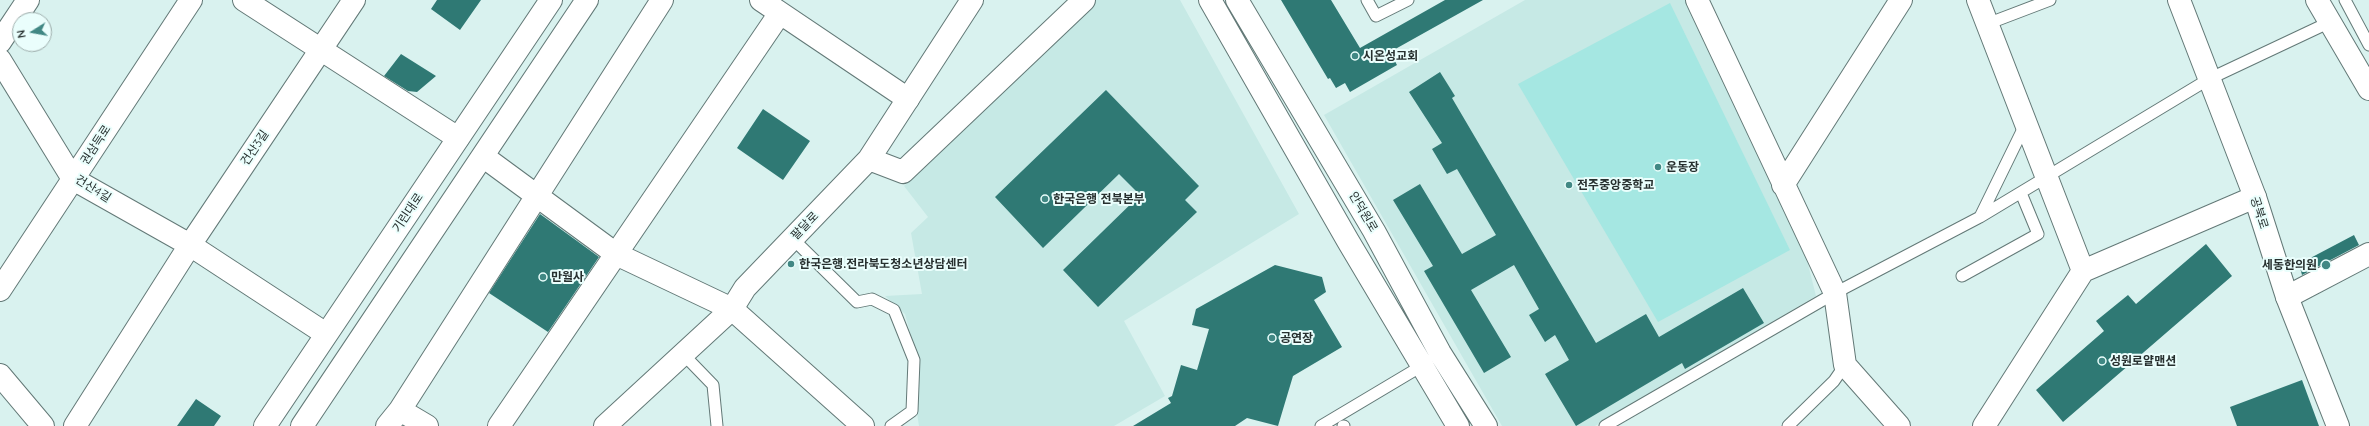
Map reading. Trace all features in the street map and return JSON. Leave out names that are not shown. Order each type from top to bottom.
[{"type":"street","points":[[0,42],[28,0]]},
{"type":"street","name":"권삼득로","points":[[0,290],[191,0]]},
{"type":"street","points":[[244,0],[458,138]]},
{"type":"street","name":"건산3길","points":[[190,245],[354,0]]},
{"type":"street","name":"기린대로","points":[[265,426],[551,0]]},
{"type":"street","points":[[302,426],[588,0]]},
{"type":"street","points":[[427,426],[394,418],[662,0]]},
{"type":"street","points":[[761,0],[908,99]]},
{"type":"street","name":"팔달로","points":[[605,426],[682,353],[732,309],[745,288],[869,159],[972,0]]},
{"type":"street","points":[[869,159],[903,172],[1084,0]]},
{"type":"street","points":[[1210,0],[1458,426]]},
{"type":"street","name":"안덕원로","points":[[1237,0],[1374,231],[1440,353],[1486,426]]},
{"type":"street","points":[[1697,0],[1835,293],[1845,365],[1899,426]]},
{"type":"street","points":[[1783,185],[1901,0]]},
{"type":"street","points":[[1978,0],[2025,125],[2083,271]]},
{"type":"street","name":"공북로","points":[[2179,0],[2255,197],[2287,297],[2338,426]]},
{"type":"street","points":[[2317,0],[2369,89]]},
{"type":"street","points":[[499,426],[780,13]]},
{"type":"street","name":"건산4길","points":[[0,60],[74,179],[190,245],[326,334]]},
{"type":"street","points":[[484,157],[616,254],[732,309],[863,426]]},
{"type":"street","points":[[1984,426],[2083,271],[2255,197]]},
{"type":"street","points":[[75,426],[190,245]]},
{"type":"street","points":[[2287,297],[2369,254]]},
{"type":"street","points":[[0,375],[43,426]]},
{"type":"lane","points":[[1367,0],[1376,16],[1408,0]]},
{"type":"lane","points":[[1987,24],[2050,0]]},
{"type":"lane","points":[[2345,0],[2369,45]]},
{"type":"lane","points":[[1605,426],[1835,293],[1980,217],[2209,79],[2330,22]]},
{"type":"lane","points":[[1980,217],[2025,125]]},
{"type":"lane","points":[[1962,276],[2038,234],[2021,193]]},
{"type":"lane","points":[[793,239],[856,302],[872,299],[894,310],[914,360],[912,411],[891,426]]},
{"type":"lane","points":[[682,353],[713,385],[717,426]]},
{"type":"lane","points":[[1321,426],[1422,366],[1440,353]]},
{"type":"lane","points":[[1788,426],[1834,381],[1845,365]]},
{"type":"shaded area","name":"한국은행 전북본부","points":[[1096,0],[1180,0],[1299,214],[1124,321],[1165,396],[1114,426],[919,426],[917,413],[918,362],[905,314],[885,296],[922,294],[911,233],[928,217],[904,186]]},
{"type":"shaded area","name":"전주중앙중학교","points":[[1525,0],[1687,0],[1806,256],[1816,296],[1595,426],[1502,426],[1324,115]]},
{"type":"shaded area","name":"운동장","points":[[1670,3],[1790,250],[1658,322],[1518,84]]},
{"type":"building","points":[[437,0],[481,0],[460,30],[431,9]]},
{"type":"building","points":[[1281,0],[1331,0],[1360,48],[1445,0],[1483,0],[1390,52],[1397,65],[1350,92],[1345,83],[1336,88],[1330,78],[1328,79]]},
{"type":"building","points":[[401,54],[436,76],[417,92],[408,91],[384,76]]},
{"type":"building","points":[[1440,72],[1455,96],[1452,98],[1596,343],[1646,314],[1659,337],[1743,288],[1764,323],[1685,369],[1682,363],[1576,426],[1545,374],[1569,360],[1555,335],[1545,342],[1529,315],[1539,309],[1514,265],[1471,290],[1511,357],[1484,373],[1424,271],[1433,266],[1393,200],[1420,184],[1462,254],[1496,235],[1457,169],[1447,174],[1432,149],[1442,143],[1409,92]]},
{"type":"building","name":"한국은행 전북본부","points":[[1106,90],[1199,186],[1185,200],[1197,212],[1098,307],[1063,270],[1140,195],[1119,174],[1043,248],[995,197]]},
{"type":"building","points":[[763,109],[810,141],[783,180],[737,148]]},
{"type":"building","name":"만월사","points":[[540,214],[599,257],[548,332],[489,293]]},
{"type":"building","points":[[2354,235],[2359,245],[2302,275],[2299,264]]},
{"type":"building","name":"성원로얄맨션","points":[[2206,244],[2232,276],[2063,422],[2036,390],[2104,331],[2096,321],[2128,295],[2136,304]]},
{"type":"building","name":"공연장","points":[[1275,265],[1322,277],[1326,292],[1314,300],[1342,347],[1293,376],[1278,426],[1247,418],[1235,426],[1133,426],[1171,403],[1168,398],[1172,396],[1181,365],[1197,370],[1209,329],[1192,325],[1196,309]]},
{"type":"building","points":[[2302,380],[2319,426],[2237,426],[2230,407]]},
{"type":"building","points":[[196,399],[221,416],[214,426],[177,426]]},
{"type":"place","name":"시온성교회","points":[[1355,56]]},
{"type":"place","name":"운동장","points":[[1658,167]]},
{"type":"place","name":"전주중앙중학교","points":[[1569,185]]},
{"type":"place","name":"한국은행 전북본부","points":[[1045,199]]},
{"type":"place","name":"한국은행.전라북도청소년상담센터","points":[[791,264]]},
{"type":"place","name":"세동한의원","points":[[2326,265]]},
{"type":"place","name":"만월사","points":[[543,277]]},
{"type":"place","name":"공연장","points":[[1272,338]]},
{"type":"place","name":"성원로얄맨션","points":[[2102,361]]}]
